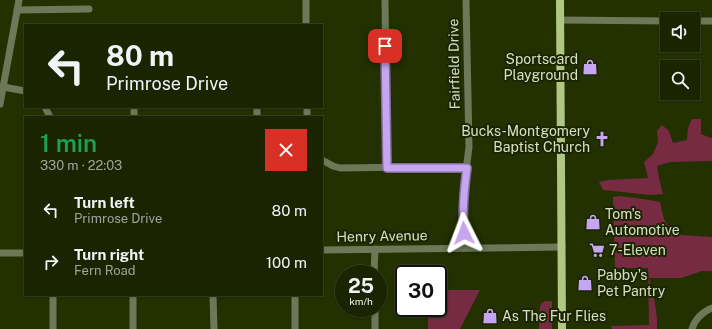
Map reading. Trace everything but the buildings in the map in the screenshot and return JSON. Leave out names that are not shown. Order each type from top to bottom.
[{"type":"main road","points":[[560,0],[562,329]]},
{"type":"street","points":[[0,104],[19,0]]},
{"type":"street","points":[[306,0],[306,24]]},
{"type":"street","points":[[384,0],[387,168]]},
{"type":"street","name":"Fairfield Drive","points":[[464,248],[462,211],[469,146],[466,0]]},
{"type":"street","points":[[17,10],[89,9]]},
{"type":"street","points":[[560,20],[660,21]]},
{"type":"street","points":[[700,21],[712,21]]},
{"type":"street","points":[[3,87],[24,91]]},
{"type":"street","points":[[323,161],[332,166],[340,168],[467,168]]},
{"type":"street","name":"Henry Avenue","points":[[323,250],[562,247]]},
{"type":"street","points":[[374,265],[375,249]]},
{"type":"street","points":[[0,253],[24,253]]},
{"type":"street","points":[[53,296],[53,329]]},
{"type":"street","points":[[133,296],[133,329]]},
{"type":"street","points":[[213,296],[214,329]]},
{"type":"street","points":[[295,296],[295,329]]},
{"type":"street","points":[[692,329],[704,311],[712,308]]},
{"type":"street","points":[[375,317],[375,329]]},
{"type":"shaded area","points":[[692,119],[701,119],[701,134],[712,138],[712,161],[670,162],[657,166],[663,194],[650,195],[603,190],[599,182],[608,180],[648,178],[644,162],[653,154],[658,142],[657,131],[662,125],[669,131],[673,143],[687,140],[688,128]]},
{"type":"shaded area","points":[[619,196],[660,202],[666,223],[677,230],[681,235],[712,237],[712,271],[702,271],[681,278],[649,278],[654,297],[657,329],[612,329],[611,326],[649,325],[648,268],[615,268],[613,197]]},
{"type":"shaded area","points":[[447,290],[480,290],[460,329],[428,329],[428,317],[447,317]]},
{"type":"shaded area","points":[[545,301],[552,301],[552,329],[539,329],[540,307]]},
{"type":"place","name":"Sportscard Playground","points":[[590,67]]},
{"type":"place","name":"Bucks-Montgomery Baptist Church","points":[[602,139]]},
{"type":"place","name":"Tom's Automotive","points":[[593,222]]},
{"type":"place","name":"7-Eleven","points":[[597,250]]},
{"type":"place","name":"Pabby's Pet Pantry","points":[[585,283]]},
{"type":"place","name":"As The Fur Flies","points":[[490,316]]},
{"type":"route","points":[[385,46],[387,168],[467,168],[462,211],[464,233]]}]
